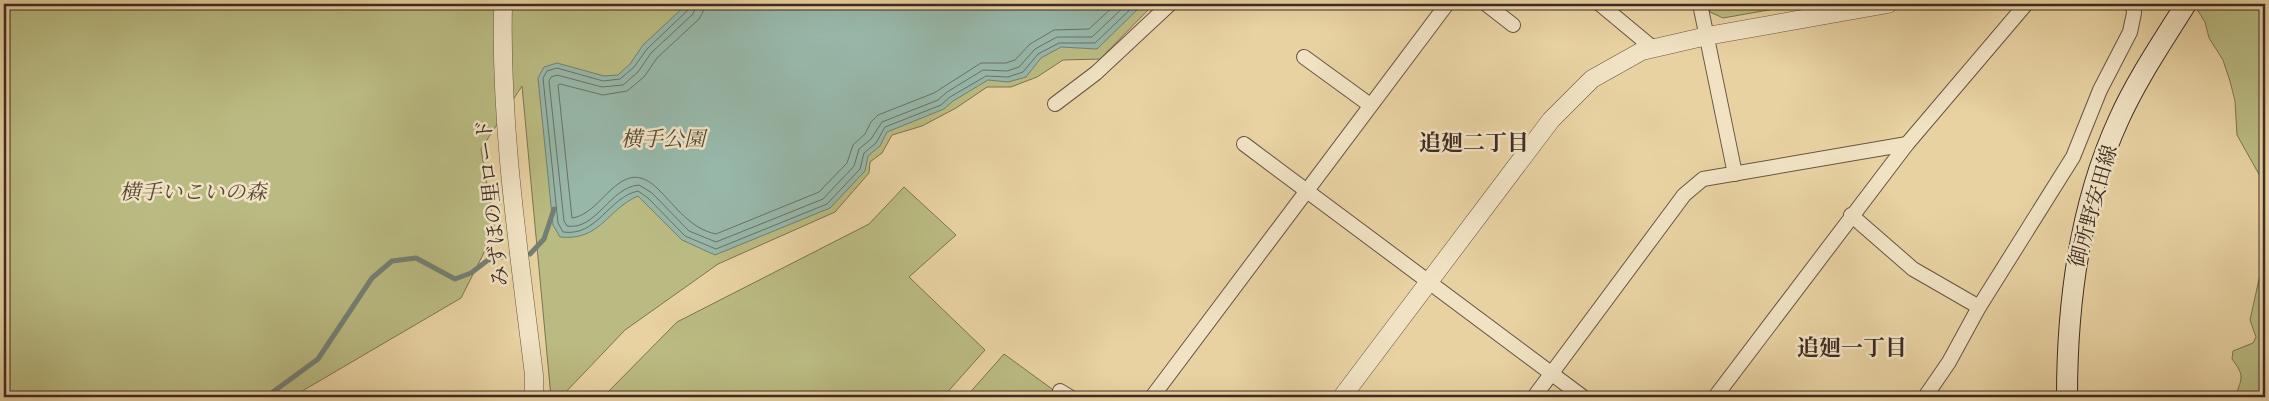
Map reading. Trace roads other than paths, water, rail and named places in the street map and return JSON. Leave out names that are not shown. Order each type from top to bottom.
[{"type":"main road","name":"御所野安田線","points":[[2067,397],[2067,345],[2073,273],[2095,181],[2119,118],[2186,4]]},
{"type":"street","name":"みずほの里ロード","points":[[503,4],[502,64],[515,218],[534,375],[534,397]]},
{"type":"street","points":[[1056,104],[1096,73],[1170,4]]},
{"type":"street","points":[[1152,397],[1447,4]]},
{"type":"street","points":[[1486,4],[1513,25]]},
{"type":"street","points":[[1600,4],[1654,48]]},
{"type":"street","points":[[1700,4],[1735,174]]},
{"type":"street","points":[[1342,397],[1551,120],[1592,79],[1642,51],[1707,36],[1864,6],[1888,4]]},
{"type":"street","points":[[1715,397],[1851,215],[1907,144],[2026,4]]},
{"type":"street","points":[[1925,397],[1949,362],[1979,307],[2073,156],[2100,90],[2130,32],[2134,13],[2133,4]]},
{"type":"street","points":[[1304,57],[1370,105]]},
{"type":"street","points":[[1244,144],[1584,397]]},
{"type":"street","points":[[1534,397],[1684,196],[1703,179],[1907,144]]},
{"type":"street","points":[[1851,215],[1914,269],[1979,307]]},
{"type":"water","name":"横手公園","points":[[687,4],[1143,4],[1097,49],[1061,47],[1041,58],[1026,77],[1008,82],[988,80],[953,101],[944,109],[887,132],[880,146],[868,156],[865,171],[830,208],[715,255],[682,240],[638,196],[627,202],[602,223],[585,234],[574,237],[560,237],[553,225],[538,78],[544,67],[557,63],[604,76],[618,75],[630,64],[643,45]]},
{"type":"waterway","points":[[530,254],[544,239],[554,209]]},
{"type":"waterway","points":[[266,397],[318,359],[372,278],[392,261],[416,258],[455,279],[471,273],[488,260],[505,256]]},
{"type":"district","name":"追廻二丁目","points":[[1474,142]]},
{"type":"district","name":"追廻一丁目","points":[[1852,347]]},
{"type":"park label","name":"横手いこいの森","points":[[193,192]]}]
